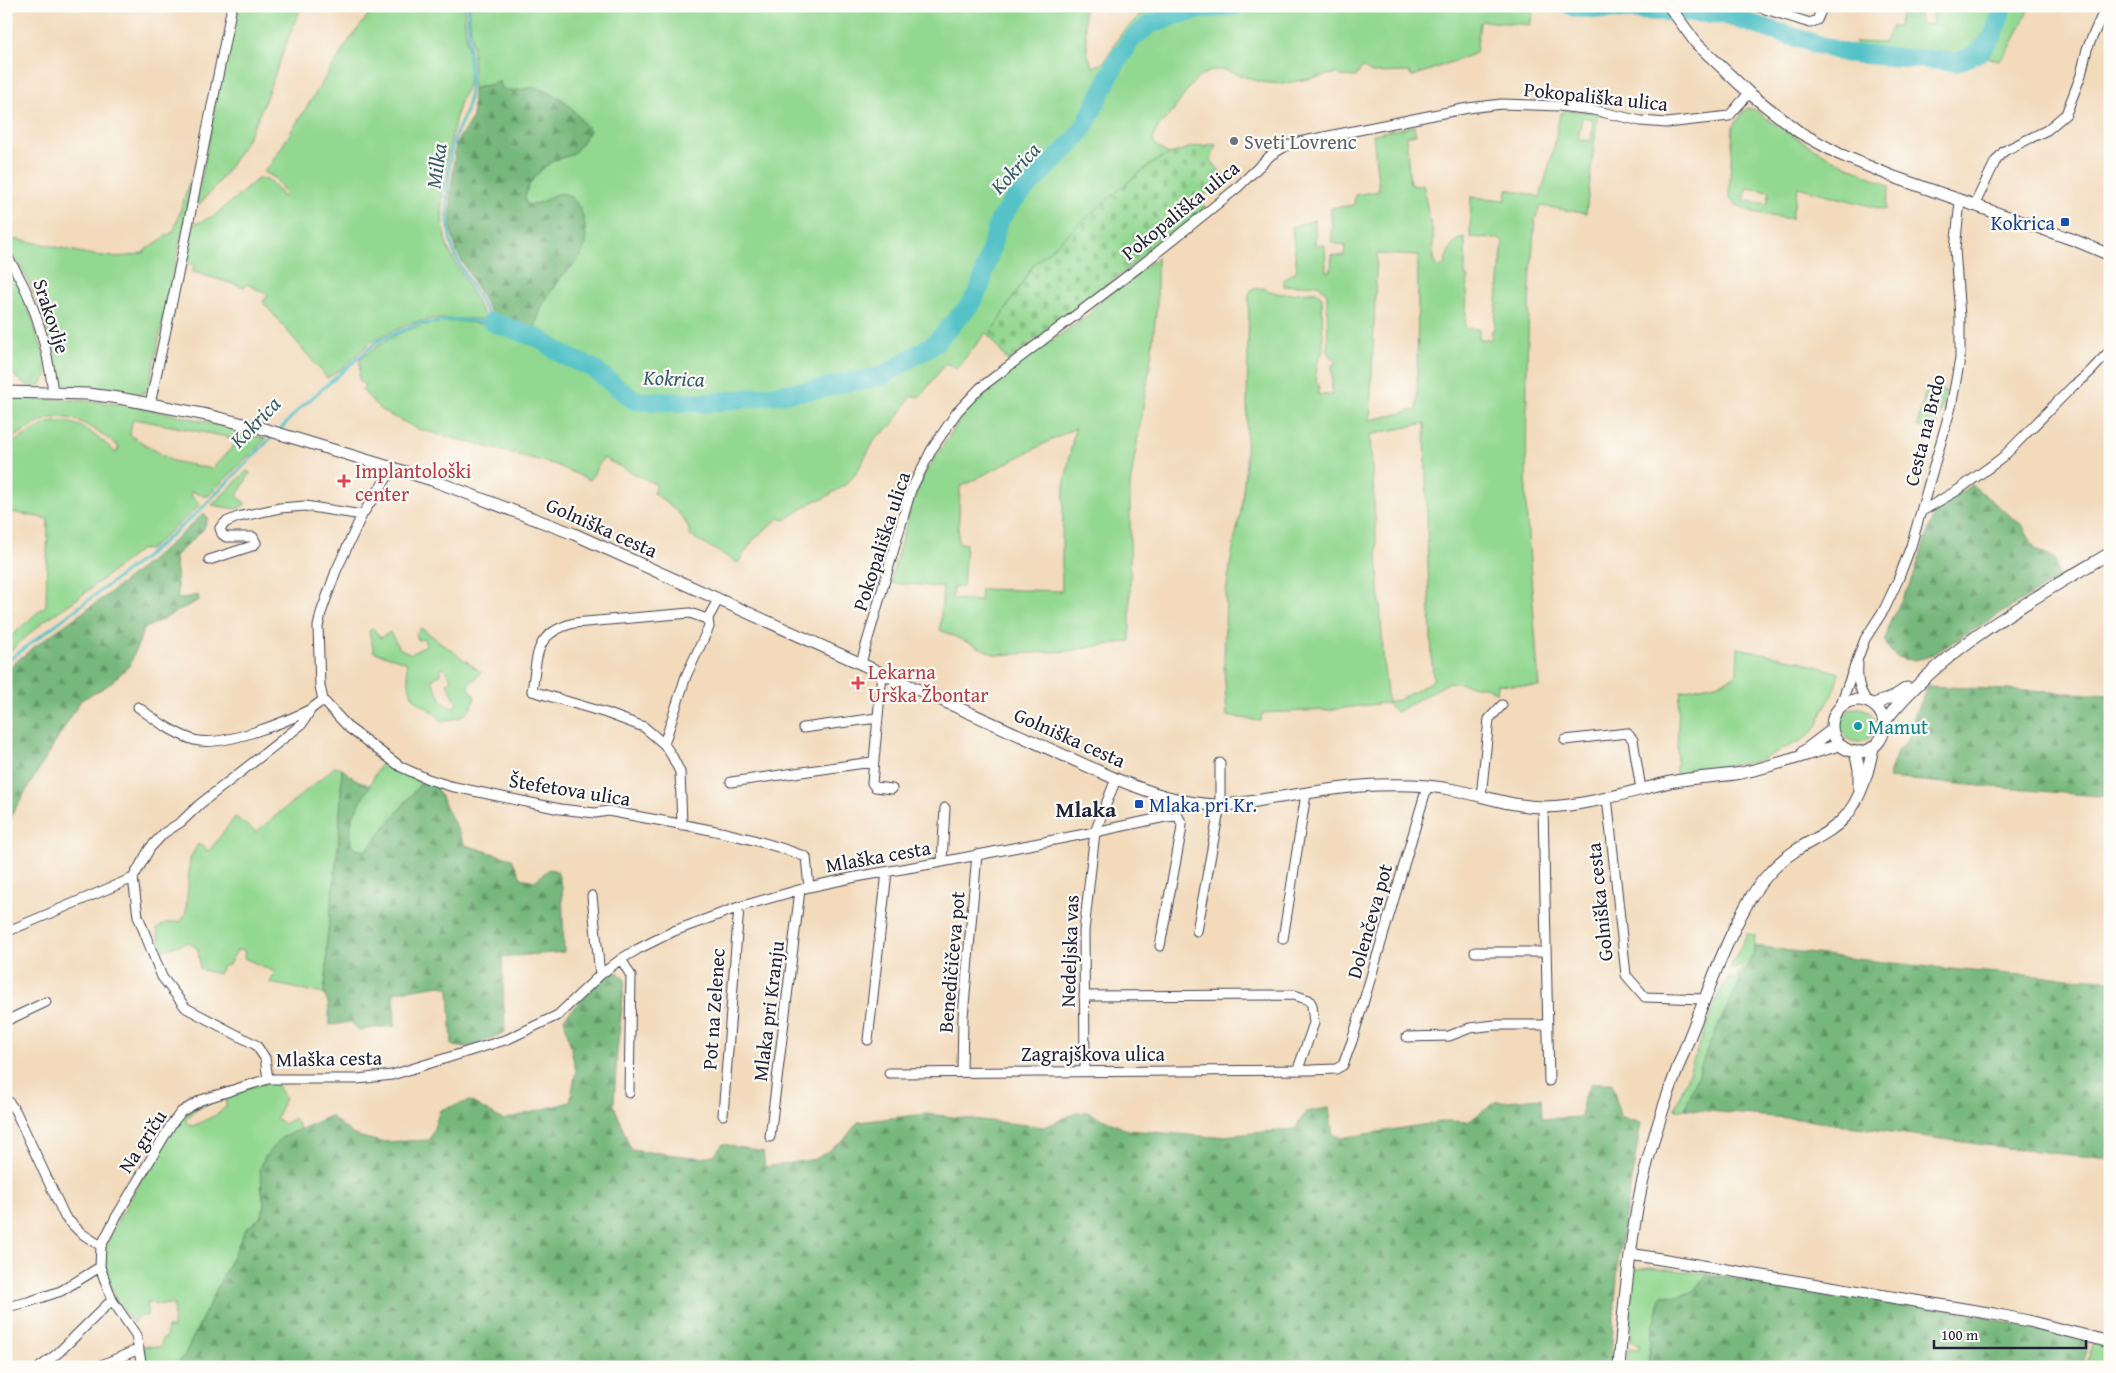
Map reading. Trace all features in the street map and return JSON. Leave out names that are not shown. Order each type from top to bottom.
[{"type":"main road","points":[[1669,6],[1708,56],[1749,93],[1799,132],[1839,154],[1960,201],[2074,240],[2110,255]]},
{"type":"main road","name":"Golniška cesta","points":[[6,392],[53,392],[111,397],[150,404],[264,429],[394,467],[574,534],[1116,779],[1177,800],[1220,805],[1379,785],[1427,786],[1543,807],[1578,803],[1673,782],[1739,773],[1770,766],[1798,756]]},
{"type":"main road","points":[[1870,702],[1881,712],[1885,721],[1884,732],[1880,741],[1864,753],[1855,752],[1840,745],[1832,730],[1832,721],[1840,706],[1856,699],[1870,702],[1893,697],[1924,677],[1975,637],[2110,553]]},
{"type":"main road","points":[[1885,721],[1924,677]]},
{"type":"main road","points":[[1798,756],[1832,730]]},
{"type":"main road","points":[[1798,756],[1840,745]]},
{"type":"main road","points":[[1619,1367],[1630,1254],[1637,1208],[1659,1123],[1681,1058],[1705,999],[1747,903],[1766,877],[1781,861],[1816,840],[1844,818],[1860,794],[1868,771],[1872,748]]},
{"type":"main road","points":[[1855,752],[1859,769],[1860,794]]},
{"type":"main road","points":[[1630,1254],[1994,1314],[2110,1342]]},
{"type":"street","points":[[150,404],[232,6]]},
{"type":"street","points":[[1756,6],[1783,10],[1810,23],[1817,20],[1824,6]]},
{"type":"street","points":[[1974,206],[1995,162],[2004,151],[2047,130],[2066,114],[2081,75],[2087,48],[2106,6]]},
{"type":"street","name":"Pokopališka ulica","points":[[861,663],[911,490],[932,449],[957,412],[980,388],[1138,267],[1237,188],[1271,155],[1286,146],[1299,142],[1476,107],[1502,104],[1559,106],[1593,110],[1641,121],[1667,123],[1729,116],[1749,93]]},
{"type":"street","name":"Cesta na Brdo","points":[[1840,706],[1858,654],[1898,580],[1922,511],[1951,406],[1960,359],[1961,326],[1955,249],[1960,201]]},
{"type":"street","name":"Srakovlje","points":[[6,255],[20,276],[40,325],[50,361],[53,392]]},
{"type":"street","points":[[1922,511],[1958,490],[2002,458],[2073,386],[2086,378],[2094,366],[2110,351]]},
{"type":"street","points":[[138,707],[162,725],[202,741],[225,740],[258,730],[296,717],[323,700],[320,686],[318,627],[336,571],[362,515],[394,467]]},
{"type":"street","points":[[209,560],[256,543],[253,537],[226,536],[222,534],[220,528],[226,522],[238,517],[280,508],[304,506],[362,515]]},
{"type":"street","points":[[664,744],[686,676],[709,627],[708,618],[718,600]]},
{"type":"street","points":[[682,825],[680,772],[664,744],[636,724],[532,691],[538,652],[547,635],[559,627],[574,623],[690,613],[708,618]]},
{"type":"street","points":[[1858,654],[1857,677],[1859,689],[1870,702]]},
{"type":"street","points":[[882,673],[872,762],[872,783],[875,787],[892,789]]},
{"type":"street","name":"Štefetova ulica","points":[[323,700],[349,728],[401,767],[450,786],[560,809],[595,812],[608,811],[754,839],[806,857],[804,889]]},
{"type":"street","points":[[1481,797],[1488,719],[1502,705]]},
{"type":"street","points":[[6,932],[134,878],[150,848],[164,833],[181,822],[200,804],[302,724],[311,709]]},
{"type":"street","points":[[803,728],[877,718]]},
{"type":"street","points":[[1565,740],[1627,733],[1633,740],[1641,789]]},
{"type":"street","points":[[731,782],[872,762]]},
{"type":"street","points":[[1197,931],[1220,805],[1220,763]]},
{"type":"street","points":[[1095,832],[1116,779]]},
{"type":"street","name":"Dolenčeva pot","points":[[1344,1066],[1427,786]]},
{"type":"street","points":[[1284,939],[1306,794]]},
{"type":"street","name":"Golniška cesta","points":[[1607,797],[1626,975],[1646,997],[1705,999]]},
{"type":"street","points":[[1543,807],[1549,1081]]},
{"type":"street","points":[[942,862],[945,808]]},
{"type":"street","points":[[1095,832],[1165,817],[1174,816],[1180,818],[1181,833],[1160,946]]},
{"type":"street","name":"Mlaška cesta","points":[[134,878],[135,904],[138,916],[162,977],[186,1008],[256,1045],[265,1058],[268,1079],[358,1079],[392,1074],[508,1039],[558,1015],[600,975],[621,959],[660,937],[739,906],[804,889],[1095,832]]},
{"type":"street","name":"Nedeljska vas","points":[[1085,1071],[1084,931],[1095,832]]},
{"type":"street","name":"Benedičičeva pot","points":[[962,1072],[963,1017],[977,854]]},
{"type":"street","points":[[868,1040],[887,872]]},
{"type":"street","name":"Mlaka pri Kranju","points":[[770,1137],[804,889]]},
{"type":"street","points":[[592,896],[600,975]]},
{"type":"street","name":"Pot na Zelenec","points":[[723,1115],[739,906]]},
{"type":"street","points":[[1475,952],[1546,952]]},
{"type":"street","points":[[621,959],[631,976],[629,1093]]},
{"type":"street","points":[[1084,996],[1294,995],[1302,997],[1312,1005],[1314,1023],[1298,1069]]},
{"type":"street","points":[[6,1021],[46,1002]]},
{"type":"street","points":[[1407,1037],[1449,1036],[1470,1028],[1496,1025],[1547,1025]]},
{"type":"street","name":"Zagrajškova ulica","points":[[889,1073],[1336,1069],[1344,1066]]},
{"type":"street","name":"Na griču","points":[[142,1367],[136,1335],[112,1300],[100,1267],[102,1246],[153,1152],[181,1112],[201,1100],[268,1079]]},
{"type":"street","points":[[8,1100],[16,1112],[65,1217],[81,1233],[102,1246]]},
{"type":"street","points":[[6,1307],[61,1291],[100,1267]]},
{"type":"street","points":[[40,1367],[58,1353],[112,1300]]},
{"type":"street","points":[[97,1367],[139,1349]]},
{"type":"green space","points":[[237,6],[302,6],[264,103],[246,141],[231,165],[196,208],[219,85]]},
{"type":"green space","points":[[375,6],[465,6],[469,79],[459,104],[450,142],[442,196],[442,214],[448,249],[486,319],[432,319],[412,323],[373,340],[343,368],[327,378],[263,302],[268,295],[247,284],[244,287],[193,272],[194,265],[185,262],[192,225],[214,216],[259,178],[273,184],[282,197],[286,193],[275,178],[264,172],[348,42]]},
{"type":"green space","points":[[470,6],[1083,6],[1088,55],[1093,67],[1103,63],[1121,34],[1141,14],[1161,6],[1192,6],[1171,12],[1152,21],[1135,33],[1120,49],[1089,113],[1075,135],[1055,155],[1041,164],[1040,170],[996,218],[978,286],[968,299],[950,316],[937,334],[924,347],[880,374],[820,387],[806,387],[804,390],[807,393],[823,393],[886,377],[940,346],[956,332],[982,292],[989,256],[1013,202],[1085,131],[1120,63],[1134,43],[1149,30],[1179,17],[1267,6],[1534,7],[1530,25],[1482,21],[1480,23],[1476,53],[1411,77],[1409,72],[1372,73],[1362,67],[1356,77],[1341,76],[1338,73],[1282,84],[1260,82],[1225,70],[1207,72],[1201,76],[1190,87],[1155,132],[1153,138],[1155,143],[1160,149],[1170,154],[1144,169],[1034,264],[989,336],[986,333],[956,369],[946,363],[920,397],[911,396],[901,413],[888,429],[877,436],[855,475],[845,485],[823,499],[816,500],[785,520],[779,518],[753,540],[738,563],[689,535],[689,529],[682,517],[670,505],[653,493],[657,485],[603,458],[590,480],[554,464],[418,429],[382,411],[362,390],[365,385],[359,380],[360,359],[392,337],[413,328],[432,323],[470,322],[489,325],[526,337],[560,354],[564,353],[535,332],[539,314],[548,296],[560,279],[573,266],[562,193],[533,206],[526,204],[525,198],[529,185],[538,173],[555,160],[573,153],[590,131],[567,103],[536,88],[510,91],[485,85],[473,89]]},
{"type":"green space","points":[[1914,6],[1923,24],[1933,24],[1932,6],[1998,6],[1987,38],[1973,50],[1941,56],[1922,56],[1855,45],[1855,42],[1884,43],[1892,26],[1898,26],[1902,13]]},
{"type":"green space","points":[[2006,6],[2030,6],[2011,46],[2000,61],[1984,56],[1998,32]]},
{"type":"green space","points":[[500,82],[503,89],[510,91],[536,87],[560,98],[567,103],[590,131],[573,153],[555,160],[538,173],[526,191],[526,204],[531,205],[560,193],[571,197],[580,210],[586,236],[581,255],[563,274],[549,294],[538,318],[535,332],[496,319],[457,252],[451,230],[451,190],[456,143],[473,117],[473,89]]},
{"type":"green space","points":[[1748,108],[1755,110],[1825,155],[1890,186],[1885,210],[1798,187],[1791,219],[1757,213],[1733,202],[1729,197],[1733,126]],"holes":[[[1747,188],[1770,191],[1767,204],[1744,200]]]},
{"type":"green space","points":[[1567,110],[1598,113],[1586,213],[1540,206],[1535,220],[1530,282],[1527,363],[1526,507],[1539,687],[1498,684],[1497,693],[1489,688],[1450,682],[1396,712],[1388,704],[1384,703],[1329,710],[1262,713],[1261,721],[1227,716],[1224,665],[1226,593],[1241,511],[1246,463],[1249,294],[1252,289],[1265,288],[1283,294],[1316,292],[1322,297],[1323,351],[1317,363],[1316,381],[1319,385],[1318,395],[1332,395],[1332,365],[1335,364],[1335,358],[1331,358],[1328,352],[1327,294],[1320,286],[1315,284],[1284,286],[1284,279],[1297,270],[1292,227],[1315,220],[1315,245],[1325,245],[1326,271],[1331,271],[1332,255],[1344,256],[1345,245],[1332,243],[1331,208],[1354,205],[1355,195],[1379,191],[1373,134],[1414,126],[1416,134],[1406,136],[1410,184],[1414,186],[1423,184],[1433,232],[1433,260],[1436,266],[1441,267],[1445,264],[1454,243],[1465,237],[1465,276],[1468,277],[1465,327],[1467,329],[1479,329],[1479,339],[1491,340],[1492,330],[1494,330],[1503,242],[1499,239],[1470,237],[1471,197],[1506,200],[1507,189],[1540,197],[1553,152],[1560,114]],"holes":[[[1582,117],[1593,119],[1591,141],[1578,139]],[[1377,254],[1418,256],[1417,410],[1370,420]],[[1425,423],[1433,681],[1398,700],[1388,702],[1384,669],[1370,435]]]},
{"type":"green space","points":[[1216,144],[1211,160],[1226,179],[1199,199],[1206,209],[1008,361],[989,336],[1034,264],[1130,180],[1157,160],[1191,147]]},
{"type":"green space","points":[[193,179],[149,386],[144,393],[139,394],[73,387],[64,384],[59,377],[40,308],[25,276],[6,246],[7,241],[24,241],[93,255],[119,257],[145,252],[145,250],[174,231],[190,180]]},
{"type":"green space","points":[[1157,258],[1157,304],[1150,365],[1130,485],[1130,641],[1067,651],[996,655],[940,630],[943,587],[891,583],[912,503],[924,475],[965,411],[990,383],[1089,315],[1097,304]],"holes":[[[1075,428],[1064,487],[1062,591],[981,589],[980,601],[952,599],[953,587],[963,587],[966,544],[958,542],[960,487]]]},
{"type":"green space","points":[[6,279],[17,280],[21,287],[45,358],[47,376],[40,385],[34,387],[26,385],[14,376],[6,364]]},
{"type":"green space","points":[[1928,389],[1946,392],[1935,431],[1917,426],[1925,393]]},
{"type":"green space","points":[[6,399],[80,400],[112,403],[202,421],[266,439],[208,496],[192,491],[190,495],[198,502],[199,506],[149,550],[141,549],[77,599],[44,621],[6,655],[6,641],[46,605],[48,519],[6,511],[6,446],[44,425],[65,422],[84,428],[116,453],[119,447],[102,434],[84,424],[64,418],[43,421],[6,442]],"holes":[[[135,419],[227,437],[238,441],[212,469],[172,461],[130,435],[132,421]]]},
{"type":"green space","points":[[247,471],[250,473],[237,496],[246,504],[236,509],[212,505]]},
{"type":"green space","points":[[1972,485],[2023,526],[2036,550],[2055,559],[2059,578],[1934,654],[1913,660],[1899,658],[1889,649],[1885,641],[1890,622],[1913,578],[1936,507]]},
{"type":"green space","points":[[204,513],[208,518],[203,530],[175,556],[178,599],[198,595],[199,600],[144,629],[130,665],[107,686],[81,700],[6,824],[6,670],[44,639],[123,583]]},
{"type":"green space","points":[[373,628],[380,638],[390,632],[399,648],[411,654],[426,645],[424,639],[418,640],[416,634],[421,628],[481,672],[468,686],[475,697],[470,709],[463,715],[442,722],[436,714],[417,701],[412,695],[406,662],[374,652],[369,631]],"holes":[[[443,667],[452,680],[447,683],[457,703],[454,708],[446,705],[432,680],[441,674],[440,670]]]},
{"type":"green space","points":[[1738,648],[1800,661],[1839,673],[1833,695],[1824,708],[1817,727],[1804,739],[1758,761],[1676,775],[1681,691],[1716,684],[1730,679],[1737,673]]},
{"type":"green space","points":[[1927,686],[2110,695],[2110,797],[1888,778],[1897,752],[1908,740],[1915,712],[1921,703]]},
{"type":"green space","points":[[1858,708],[1865,709],[1870,713],[1874,718],[1874,732],[1870,737],[1865,741],[1858,742],[1851,741],[1846,737],[1842,732],[1841,725],[1842,718],[1846,713],[1851,709]]},
{"type":"green space","points":[[383,760],[421,783],[367,850],[362,851],[355,848],[351,842],[351,820]]},
{"type":"green space","points":[[335,767],[342,769],[339,840],[327,939],[324,994],[270,983],[275,972],[244,958],[245,951],[237,950],[229,965],[223,966],[218,974],[200,969],[198,949],[188,942],[155,953],[152,944],[160,941],[157,929],[166,923],[182,921],[186,912],[190,858],[198,844],[209,851],[235,817],[256,832]]},
{"type":"green space","points":[[342,769],[355,779],[370,786],[357,808],[351,824],[351,840],[355,848],[362,851],[367,850],[421,783],[435,785],[465,845],[512,859],[521,878],[535,881],[549,869],[557,871],[562,887],[564,952],[502,957],[505,1032],[472,1046],[458,1047],[452,1045],[449,989],[440,985],[394,992],[395,1026],[358,1030],[351,1022],[330,1025],[328,1003],[324,994],[327,939],[339,840]]},
{"type":"green space","points":[[1747,934],[1755,935],[1754,952],[1709,1045],[1685,1109],[1675,1109],[1718,996],[1729,977],[1735,980],[1743,968],[1740,966],[1733,970],[1730,968]]},
{"type":"green space","points":[[1754,946],[1931,967],[2020,975],[2110,980],[2110,1159],[2007,1148],[1798,1119],[1685,1109],[1709,1045],[1754,952]]},
{"type":"green space","points":[[618,972],[625,980],[617,1051],[614,1105],[631,1150],[703,1158],[715,1154],[723,1144],[763,1152],[765,1167],[816,1159],[843,1141],[858,1122],[926,1114],[1044,1127],[1076,1113],[1087,1112],[1127,1130],[1213,1137],[1295,1129],[1306,1112],[1329,1108],[1333,1134],[1341,1138],[1447,1121],[1468,1122],[1496,1102],[1541,1098],[1542,1119],[1581,1117],[1584,1097],[1591,1083],[1612,1083],[1620,1116],[1641,1123],[1619,1254],[1610,1367],[175,1367],[185,1354],[246,1229],[262,1216],[264,1204],[260,1170],[265,1156],[281,1138],[330,1116],[354,1135],[380,1142],[430,1140],[440,1110],[470,1101],[503,1120],[570,1102],[576,1071],[564,1018],[604,975]]},
{"type":"green space","points":[[274,1081],[285,1098],[276,1119],[284,1124],[294,1118],[300,1129],[281,1138],[261,1186],[264,1204],[262,1216],[246,1229],[185,1354],[175,1367],[146,1367],[143,1346],[161,1347],[162,1338],[166,1338],[167,1328],[173,1328],[174,1305],[148,1303],[147,1316],[138,1316],[133,1323],[115,1299],[105,1264],[105,1250],[117,1222],[175,1123],[194,1108],[216,1096]],"holes":[[[223,1098],[226,1102],[226,1107],[216,1115],[193,1126],[187,1124],[186,1120],[189,1116],[203,1106]]]},
{"type":"green space","points":[[1650,1267],[1708,1274],[1694,1291],[1676,1297],[1649,1347],[1648,1367],[1625,1367],[1629,1349],[1638,1350],[1639,1346],[1631,1341],[1630,1309],[1635,1269]]},
{"type":"green space","points":[[1708,1274],[1843,1295],[1887,1298],[2086,1338],[2088,1347],[2082,1367],[1648,1367],[1651,1336],[1661,1298],[1664,1294],[1679,1296],[1690,1293]]},
{"type":"green space","points":[[2097,1342],[2110,1346],[2110,1367],[2086,1367],[2093,1344]]},
{"type":"waterway","name":"Milka","points":[[279,431],[299,409],[378,341],[417,324],[454,320],[492,322],[457,258],[450,238],[448,216],[449,164],[454,138],[467,109],[470,92],[468,6]]},
{"type":"waterway","name":"Kokrica","points":[[492,322],[538,338],[565,356],[591,367],[635,401],[708,403],[821,389],[884,375],[934,344],[970,305],[980,287],[999,221],[1013,201],[1072,143],[1083,129],[1116,63],[1131,40],[1150,24],[1177,15],[1203,9],[1235,6]]},
{"type":"waterway","name":"Kokrica","points":[[1571,6],[1577,8],[1721,14],[1845,53],[1958,62],[1980,52],[1994,34],[2003,6]]},
{"type":"waterway","name":"Kokrica","points":[[6,662],[148,555],[198,512],[274,435]]},
{"type":"place","name":"Sveti Lovrenc","points":[[1234,141]]},
{"type":"place","name":"Kokrica","points":[[2065,222]]},
{"type":"place","name":"Implantološki center","points":[[344,481]]},
{"type":"place","name":"Lekarna Urška Žbontar","points":[[858,683]]},
{"type":"place","name":"Mamut","points":[[1858,726]]},
{"type":"place","name":"Mlaka pri Kr.","points":[[1139,804]]},
{"type":"district","name":"Mlaka","points":[[1086,809]]}]
